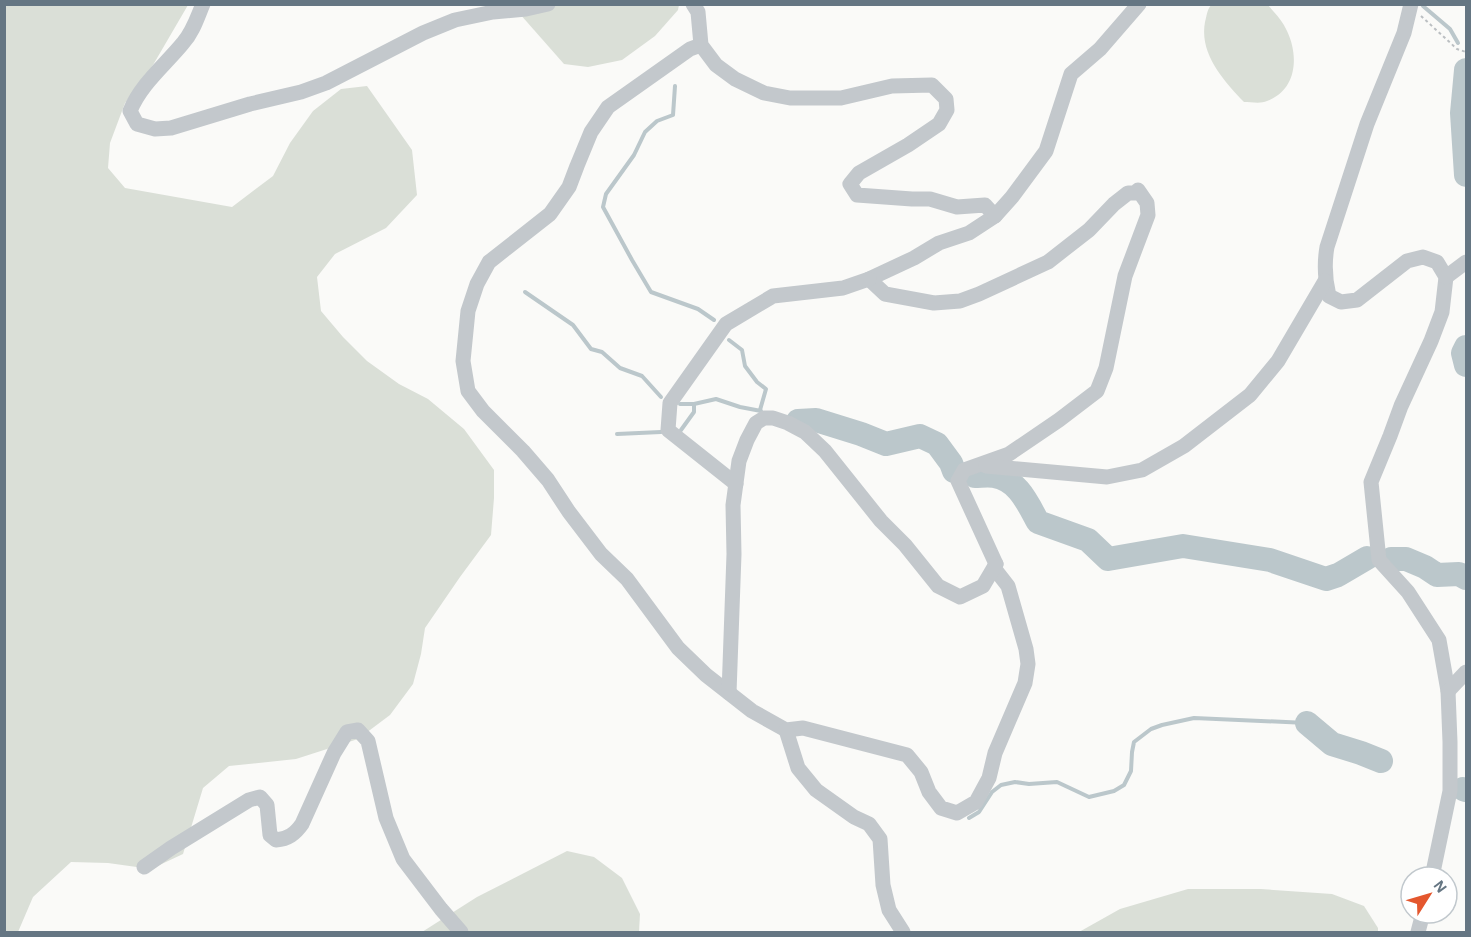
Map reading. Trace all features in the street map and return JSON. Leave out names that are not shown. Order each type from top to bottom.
[{"type":"street","points":[[203,4],[194,27],[185,41],[135,98],[130,111],[137,124],[155,129],[171,128],[250,104],[301,92],[455,20],[548,4]]},
{"type":"street","points":[[693,4],[698,12],[701,45],[716,65],[735,79],[764,93],[790,98],[841,98],[892,86],[932,85],[946,99],[947,110],[939,124],[859,173],[850,184],[857,195],[930,199],[957,207],[985,205],[995,216]]},
{"type":"street","points":[[736,484],[668,430],[670,403],[726,324],[773,296],[843,288],[869,279],[914,258],[939,243],[969,233],[995,216],[1012,198],[1046,151],[1071,74],[1100,49],[1139,4]]},
{"type":"street","points":[[1410,5],[1404,33],[1367,124],[1324,260],[1325,281],[1329,296],[1341,302],[1357,300],[1407,261],[1423,257],[1437,261],[1446,277],[1442,312],[1371,482],[1379,560],[1408,592],[1439,640],[1448,691],[1450,791],[1435,865]]},
{"type":"street","points":[[701,45],[690,49],[608,107],[591,132],[569,187],[550,214],[489,262],[477,284],[468,311],[463,361],[468,391],[483,411],[548,480],[601,554],[627,579],[678,648],[706,675],[752,711],[786,729],[803,728],[907,755],[921,772],[929,792],[941,808],[957,813],[976,802],[989,778],[995,753],[1025,683],[1028,664],[1008,586],[994,568],[996,564],[958,481],[964,470],[1009,454],[1097,391],[1106,368],[1125,276],[1148,215],[1147,203],[1138,190],[1136,193],[1128,194],[1114,204],[1089,231],[1048,262],[960,301],[934,303],[885,294],[869,279]]},
{"type":"street","points":[[1446,277],[1467,262]]},
{"type":"street","points":[[980,465],[1107,477],[1142,470],[1184,446],[1250,395],[1278,361],[1325,281]]},
{"type":"street","points":[[729,693],[734,554],[733,505],[739,461],[756,423],[764,418],[773,418],[788,423],[805,432],[825,451],[880,521],[905,545],[938,586],[960,597],[983,586],[996,564]]},
{"type":"street","points":[[1448,691],[1467,672]]},
{"type":"street","points":[[786,729],[798,768],[816,790],[854,817],[869,824],[880,839],[883,885],[889,910],[903,933]]},
{"type":"street","points":[[144,867],[249,800],[260,796],[267,805],[270,835],[276,840],[286,839],[302,824],[334,753],[347,732],[358,730],[368,741],[386,818],[403,859],[461,933]]},
{"type":"path","points":[[1410,5],[1457,48],[1467,52]]},
{"type":"shaded area","points":[[1212,4],[1267,4],[1283,24],[1291,41],[1293,71],[1290,81],[1277,96],[1262,102],[1244,102],[1221,76],[1209,56],[1204,34],[1205,22]]},
{"type":"shaded area","points":[[5,5],[188,5],[153,65],[125,103],[110,143],[108,168],[125,188],[232,207],[273,176],[290,143],[313,111],[341,89],[367,86],[412,150],[417,195],[386,228],[335,254],[317,277],[321,311],[367,361],[399,384],[428,399],[464,429],[494,470],[491,535],[425,628],[413,684],[390,715],[358,739],[296,759],[229,766],[203,788],[183,854],[151,869],[108,863],[71,862],[33,897],[18,932],[5,932]]},
{"type":"shaded area","points":[[512,5],[679,5],[678,10],[655,36],[622,60],[588,67],[564,64]]},
{"type":"shaded area","points":[[567,851],[594,857],[622,878],[640,914],[639,932],[422,932],[477,897]]},
{"type":"shaded area","points":[[1188,889],[1261,889],[1332,894],[1364,906],[1378,928],[1378,932],[1079,932],[1120,909]]},
{"type":"waterway","points":[[1423,6],[1450,29],[1458,43]]},
{"type":"waterway","points":[[1466,70],[1462,113],[1466,175]]},
{"type":"waterway","points":[[675,86],[673,115],[657,121],[645,132],[634,155],[606,194],[603,207],[651,292],[698,309],[714,320]]},
{"type":"waterway","points":[[525,292],[573,325],[591,349],[602,352],[620,368],[642,376],[661,397]]},
{"type":"waterway","points":[[729,340],[742,350],[745,366],[757,382],[766,389],[760,410]]},
{"type":"waterway","points":[[1466,347],[1463,353],[1466,365]]},
{"type":"waterway","points":[[680,404],[694,404],[716,399],[761,411]]},
{"type":"waterway","points":[[681,430],[694,412],[694,404]]},
{"type":"waterway","points":[[798,421],[816,420],[886,444],[920,436],[937,444],[954,471]]},
{"type":"waterway","points":[[617,434],[661,432]]},
{"type":"waterway","points":[[975,476],[994,476],[1009,482],[1021,493],[1038,522],[1088,540],[1108,559],[1183,546],[1270,560],[1326,579],[1338,575],[1367,558]]},
{"type":"waterway","points":[[1391,559],[1406,559],[1437,575],[1459,574],[1466,578]]},
{"type":"waterway","points":[[969,818],[979,812],[992,792],[1001,785],[1015,782],[1029,784],[1057,782],[1089,797],[1114,791],[1124,785],[1131,771],[1134,742],[1151,729],[1162,725],[1194,718],[1307,723]]},
{"type":"waterway","points":[[1307,723],[1332,744],[1381,761]]}]
